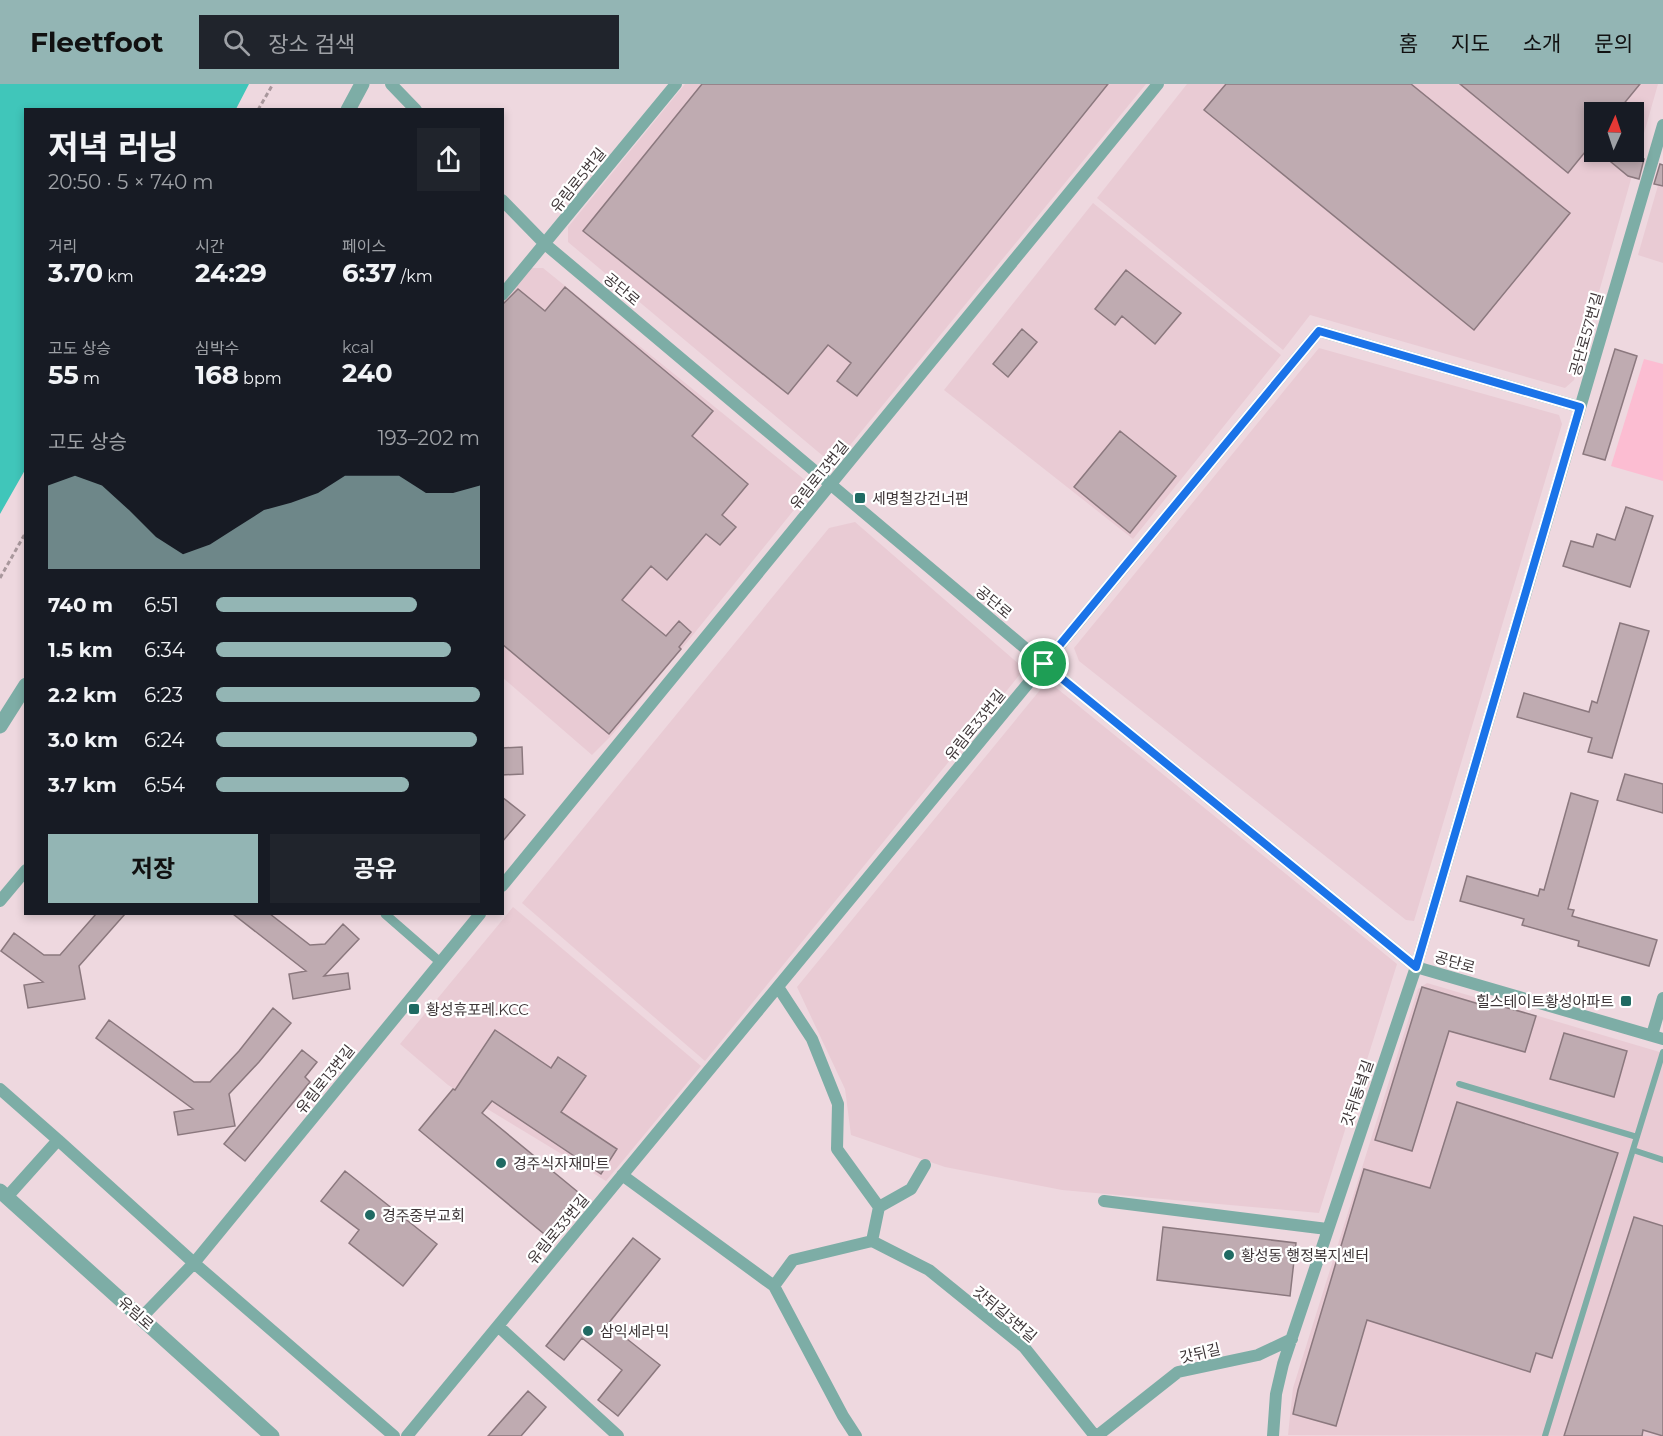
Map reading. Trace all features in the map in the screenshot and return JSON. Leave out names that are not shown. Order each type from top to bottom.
[{"type":"street","points":[[349,108],[362,84]]},
{"type":"street","points":[[392,84],[414,108]]},
{"type":"street","name":"유림로5번길","points":[[504,293],[676,84]]},
{"type":"street","name":"유림로13번길","points":[[504,884],[1158,84]]},
{"type":"street","name":"공단로57번길","points":[[1416,967],[1663,125]]},
{"type":"street","name":"공단로","points":[[504,202],[545,244],[1044,664],[1416,967],[1657,1037]]},
{"type":"street","name":"유림로33번길","points":[[407,1436],[1319,331],[1580,407]]},
{"type":"street","points":[[0,726],[24,688]]},
{"type":"street","points":[[0,901],[24,872]]},
{"type":"street","points":[[386,915],[440,962]]},
{"type":"street","name":"유림로13번길","points":[[141,1318],[194,1263],[479,915]]},
{"type":"street","name":"갓뒤동녘길","points":[[1273,1436],[1276,1394],[1292,1339],[1416,967]]},
{"type":"street","points":[[774,1286],[793,1260],[872,1241],[879,1207],[837,1149],[838,1104],[812,1039],[778,987]]},
{"type":"street","points":[[1657,1037],[1663,998]]},
{"type":"street","points":[[0,1089],[194,1263],[394,1436]]},
{"type":"street","points":[[4,1194],[58,1140]]},
{"type":"street","points":[[879,1207],[910,1189],[925,1165]]},
{"type":"street","points":[[622,1175],[774,1286],[843,1416],[856,1436]]},
{"type":"street","name":"유림로","points":[[4,1194],[272,1436]]},
{"type":"street","points":[[1104,1202],[1327,1229]]},
{"type":"street","name":"갓뒤길3번길","points":[[872,1241],[929,1270],[1024,1347],[1096,1436]]},
{"type":"street","points":[[498,1326],[618,1436]]},
{"type":"street","name":"갓뒤길","points":[[1096,1436],[1178,1372],[1258,1355],[1292,1339]]},
{"type":"street","points":[[843,1416],[845,1436]]},
{"type":"lane","points":[[1545,1436],[1663,1052]]},
{"type":"lane","points":[[1459,1084],[1637,1137]]},
{"type":"lane","points":[[1633,1150],[1663,1160]]},
{"type":"path","points":[[259,108],[273,84]]},
{"type":"path","points":[[0,578],[24,536]]},
{"type":"shaded area","points":[[0,84],[249,84],[237,108],[24,108],[24,472],[0,514]]},
{"type":"shaded area","points":[[685,84],[1146,84],[842,455],[823,456],[568,242],[568,227]]},
{"type":"shaded area","points":[[1187,84],[1658,84],[1644,133],[1644,102],[1584,102],[1584,162],[1636,162],[1574,380],[1565,388],[1310,315],[1283,350],[1097,198]]},
{"type":"shaded area","points":[[1663,168],[1663,263],[1638,255]]},
{"type":"shaded area","points":[[1093,203],[1281,355],[1133,539],[944,390]]},
{"type":"shaded area","points":[[531,268],[543,268],[805,480],[806,495],[612,735],[592,755],[504,679],[504,302]]},
{"type":"shaded area","points":[[1319,348],[1559,415],[1562,424],[1414,921],[1406,920],[1079,661],[1074,648]]},
{"type":"shaded area","points":[[1644,359],[1663,364],[1663,481],[1611,466]]},
{"type":"shaded area","points":[[855,522],[1019,664],[1021,673],[705,1061],[522,903],[829,528]]},
{"type":"shaded area","points":[[1054,686],[1397,964],[1319,1213],[1062,1190],[945,1167],[851,1135],[845,1089],[797,987],[1040,690]]},
{"type":"shaded area","points":[[513,907],[701,1066],[606,1181],[448,1085],[400,1044]]},
{"type":"shaded area","points":[[1427,983],[1663,1053],[1663,1436],[1288,1435],[1293,1388],[1418,989]]},
{"type":"building","points":[[702,84],[1108,84],[857,396],[837,381],[851,363],[828,345],[788,394],[583,231]]},
{"type":"building","points":[[1226,84],[1411,84],[1570,213],[1474,330],[1204,110]]},
{"type":"building","points":[[1460,84],[1640,84],[1625,102],[1584,102],[1584,153],[1568,173]]},
{"type":"building","points":[[1611,162],[1643,162],[1639,179],[1628,176]]},
{"type":"building","points":[[1660,164],[1663,165],[1663,186],[1654,184]]},
{"type":"building","points":[[1126,270],[1181,313],[1155,344],[1122,316],[1115,325],[1095,309]]},
{"type":"building","points":[[565,287],[713,411],[692,436],[748,484],[722,515],[736,527],[720,545],[706,534],[667,580],[651,566],[622,600],[666,636],[679,621],[691,632],[679,647],[681,649],[609,734],[504,646],[504,303],[518,289],[545,311]]},
{"type":"building","points":[[1022,329],[1037,342],[1008,377],[993,364]]},
{"type":"building","points":[[1615,349],[1637,356],[1605,460],[1583,454]]},
{"type":"building","points":[[1120,431],[1176,476],[1130,533],[1074,487]]},
{"type":"building","points":[[1626,507],[1653,516],[1630,587],[1563,566],[1571,541],[1593,547],[1597,534],[1615,540]]},
{"type":"building","points":[[1620,623],[1649,631],[1612,758],[1588,752],[1592,738],[1517,717],[1524,693],[1589,712],[1592,701],[1597,703]]},
{"type":"building","points":[[522,747],[523,774],[504,775],[504,748]]},
{"type":"building","points":[[1625,774],[1663,784],[1663,813],[1617,800]]},
{"type":"building","points":[[1571,793],[1598,801],[1568,909],[1574,910],[1572,916],[1657,940],[1649,966],[1578,946],[1579,941],[1522,925],[1524,919],[1460,901],[1467,876],[1538,896],[1540,889],[1544,890]]},
{"type":"building","points":[[504,799],[525,815],[504,840]]},
{"type":"building","points":[[95,915],[124,915],[79,966],[85,999],[28,1008],[24,985],[43,982],[1,951],[14,933],[44,955],[60,955]]},
{"type":"building","points":[[234,915],[271,915],[310,945],[325,944],[343,924],[359,939],[324,976],[348,973],[350,989],[293,999],[289,974],[306,971]]},
{"type":"building","points":[[1422,987],[1479,1004],[1480,1000],[1536,1016],[1525,1052],[1449,1031],[1412,1151],[1375,1140]]},
{"type":"building","points":[[273,1008],[291,1023],[229,1094],[235,1126],[178,1135],[174,1112],[193,1109],[96,1038],[109,1020],[194,1082],[210,1082],[239,1051]]},
{"type":"building","points":[[495,1030],[551,1068],[558,1057],[586,1076],[561,1112],[617,1149],[601,1174],[492,1101],[482,1113],[584,1197],[549,1238],[419,1130],[453,1089],[455,1090]]},
{"type":"building","points":[[1564,1033],[1627,1051],[1614,1097],[1550,1079]]},
{"type":"building","points":[[302,1050],[317,1062],[305,1077],[310,1082],[245,1161],[224,1144]]},
{"type":"building","points":[[1457,1102],[1618,1153],[1552,1358],[1536,1353],[1530,1372],[1367,1320],[1336,1426],[1293,1414],[1298,1390],[1364,1169],[1430,1188]]},
{"type":"building","name":"경주중부교회","points":[[345,1171],[437,1244],[403,1286],[349,1243],[359,1230],[321,1201]]},
{"type":"building","points":[[1634,1217],[1663,1226],[1663,1436],[1643,1430],[1642,1436],[1564,1436]]},
{"type":"building","points":[[1163,1227],[1296,1243],[1290,1296],[1157,1280]]},
{"type":"building","name":"삼익세라믹","points":[[633,1238],[660,1259],[608,1324],[660,1365],[618,1416],[598,1400],[622,1370],[582,1338],[564,1360],[546,1346]]},
{"type":"building","points":[[528,1391],[546,1407],[521,1436],[488,1436]]},
{"type":"place","name":"세명철강건너편","points":[[860,498]]},
{"type":"place","name":"힐스테이트황성아파트","points":[[1626,1001]]},
{"type":"place","name":"황성휴포레.KCC","points":[[414,1009]]},
{"type":"place","name":"경주식자재마트","points":[[501,1163]]},
{"type":"place","name":"경주중부교회","points":[[370,1215]]},
{"type":"place","name":"황성동 행정복지센터","points":[[1229,1255]]},
{"type":"place","name":"삼익세라믹","points":[[588,1331]]},
{"type":"route","points":[[1319,331],[1580,407],[1416,967],[1044,664],[1319,331]]}]
